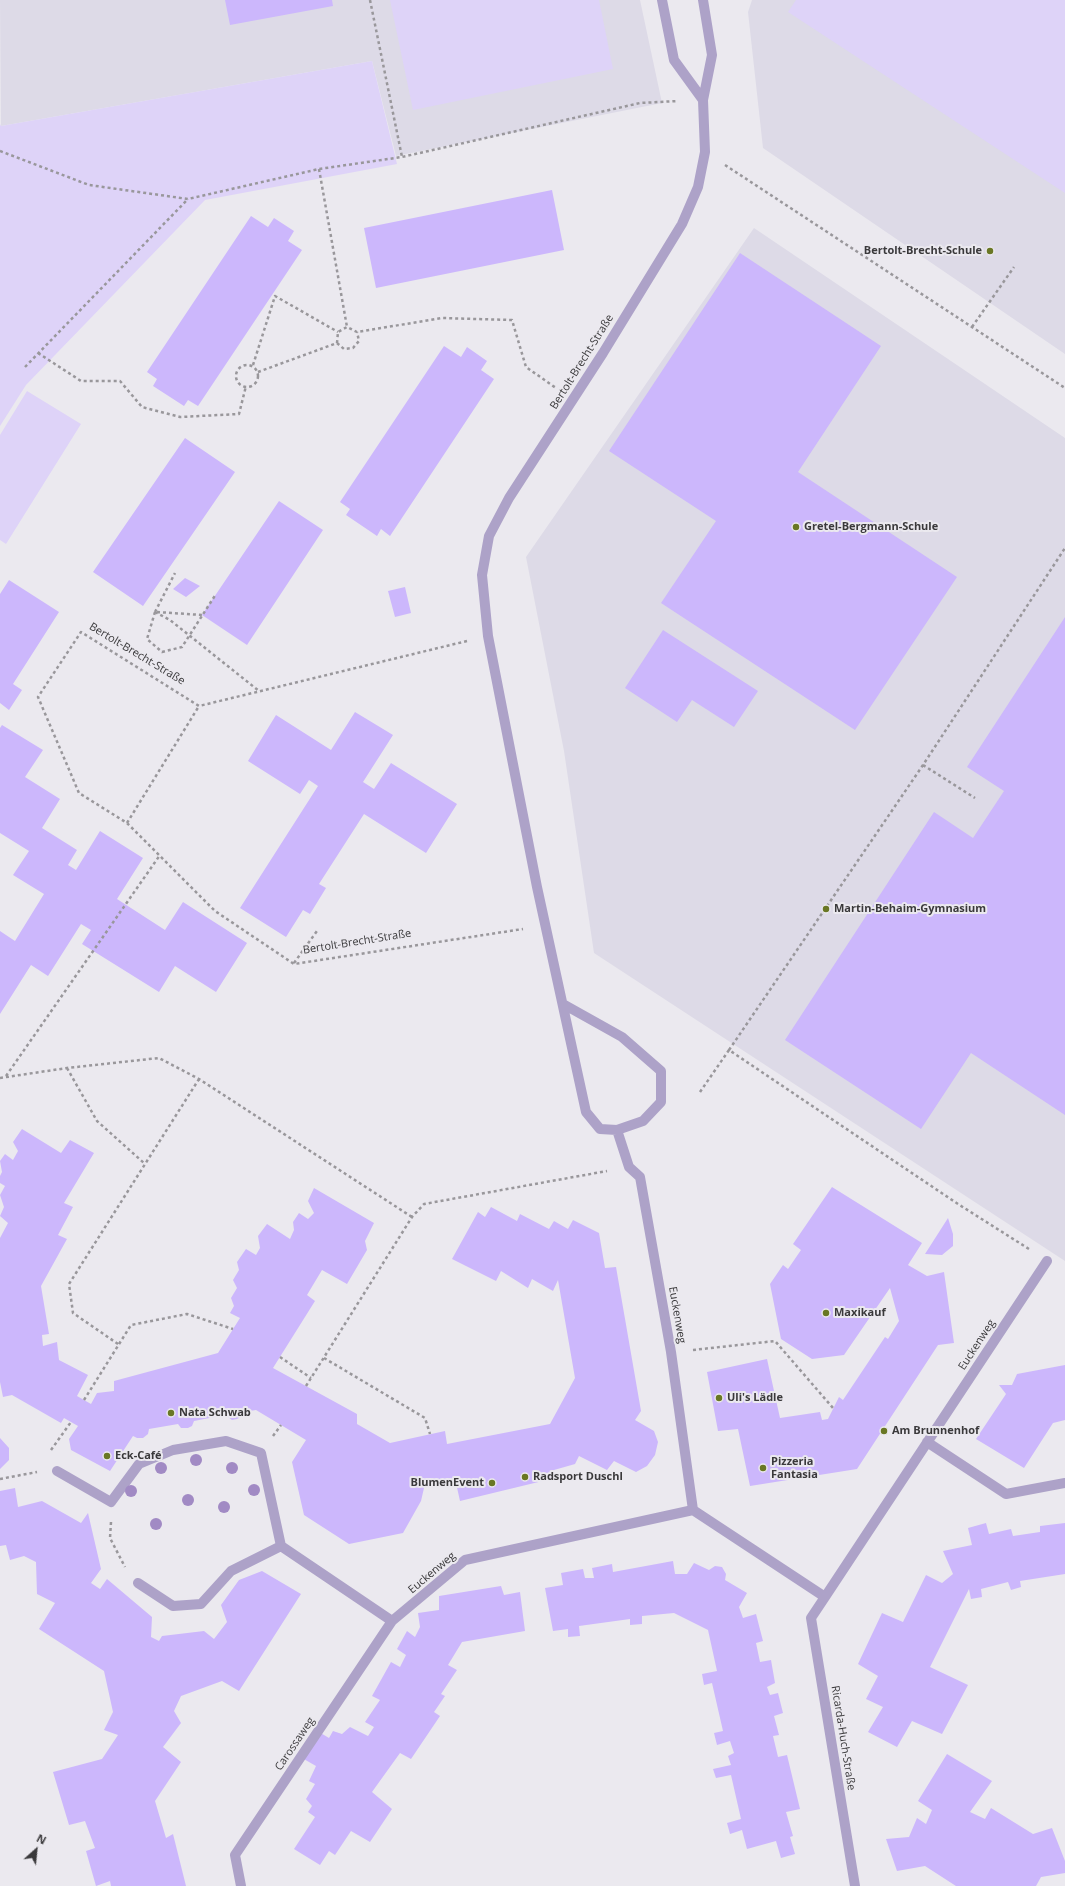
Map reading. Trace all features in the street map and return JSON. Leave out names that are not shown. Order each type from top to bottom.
[{"type":"street","points":[[662,0],[674,60],[703,100]]},
{"type":"street","name":"Bertolt-Brecht-Straße","points":[[563,1004],[622,1037],[661,1071],[661,1102],[643,1121],[618,1130],[600,1129],[586,1112],[545,925],[488,636],[482,575],[489,536],[509,498],[573,400],[682,224],[698,187],[705,152],[703,100],[712,55],[703,0]]},
{"type":"street","name":"Euckenweg","points":[[392,1621],[465,1560],[693,1510],[671,1352],[640,1177],[629,1167],[618,1130]]},
{"type":"street","name":"Euckenweg","points":[[825,1597],[1047,1260]]},
{"type":"street","points":[[57,1471],[111,1502],[139,1464],[173,1450],[226,1441],[261,1453],[281,1546],[392,1621]]},
{"type":"street","points":[[927,1442],[1006,1494],[1065,1483]]},
{"type":"street","points":[[693,1510],[825,1597]]},
{"type":"street","points":[[138,1583],[174,1606],[201,1604],[231,1571],[281,1546]]},
{"type":"street","name":"Ricarda-Huch-Straße","points":[[825,1597],[811,1618],[855,1886]]},
{"type":"street","name":"Carossaweg","points":[[241,1886],[235,1855],[392,1621]]},
{"type":"path","points":[[370,0],[402,157]]},
{"type":"path","points":[[0,151],[88,185],[188,199],[319,169],[402,157],[640,103],[703,100]]},
{"type":"path","points":[[705,152],[1065,388]]},
{"type":"path","points":[[319,169],[347,327]]},
{"type":"path","points":[[25,366],[188,199]]},
{"type":"path","points":[[972,327],[1014,267]]},
{"type":"path","points":[[252,365],[275,296],[338,332]]},
{"type":"path","points":[[347,327],[357,332],[442,318],[512,320],[526,367],[573,400]]},
{"type":"path","points":[[338,332],[347,327]]},
{"type":"path","points":[[337,343],[338,332]]},
{"type":"path","points":[[337,343],[344,349],[353,348],[358,341],[357,332]]},
{"type":"path","points":[[258,372],[337,343]]},
{"type":"path","points":[[38,353],[81,381],[120,381],[142,407],[180,417],[238,414],[246,386]]},
{"type":"path","points":[[244,365],[252,365],[258,372],[258,380],[251,386],[242,386],[237,379],[237,371],[244,365]]},
{"type":"path","points":[[700,1092],[923,765],[1065,548]]},
{"type":"path","points":[[175,573],[155,612],[147,639],[162,652],[182,647],[216,594]]},
{"type":"path","points":[[155,612],[170,620],[259,691]]},
{"type":"path","points":[[155,612],[202,615]]},
{"type":"path","name":"Bertolt-Brecht-Straße","points":[[199,706],[81,632],[38,697],[80,793],[127,823],[215,911],[294,964],[545,925]]},
{"type":"path","points":[[127,823],[199,706],[488,636]]},
{"type":"path","points":[[923,765],[975,798]]},
{"type":"path","points":[[6,1077],[160,855]]},
{"type":"path","points":[[294,964],[317,931]]},
{"type":"path","points":[[729,1050],[958,1204],[1047,1260]]},
{"type":"path","points":[[0,1078],[68,1068],[159,1058],[199,1079],[412,1217]]},
{"type":"path","points":[[68,1068],[98,1121],[145,1164]]},
{"type":"path","points":[[118,1344],[73,1313],[69,1284],[199,1079]]},
{"type":"path","points":[[306,1386],[412,1217],[424,1204],[629,1167]]},
{"type":"path","points":[[84,1400],[131,1325],[187,1314],[233,1330]]},
{"type":"path","points":[[671,1352],[775,1341],[833,1408]]},
{"type":"path","points":[[280,1357],[311,1378]]},
{"type":"path","points":[[324,1358],[426,1418],[430,1434]]},
{"type":"path","points":[[49,1453],[71,1422]]},
{"type":"path","points":[[36,1472],[40,1465]]},
{"type":"path","points":[[0,1479],[36,1472],[57,1471]]},
{"type":"path","points":[[111,1502],[110,1538],[124,1566],[138,1583]]},
{"type":"shaded area","points":[[0,0],[640,0],[662,103],[396,156],[372,61],[1,126]]},
{"type":"shaded area","points":[[390,0],[599,0],[613,69],[413,110]]},
{"type":"shaded area","name":"Bertolt-Brecht-Schule","points":[[752,0],[1065,0],[1065,354],[763,148],[748,12]]},
{"type":"shaded area","points":[[796,0],[1065,0],[1065,193],[788,12]]},
{"type":"shaded area","points":[[372,61],[397,164],[205,200],[26,385],[0,426],[0,124],[1,126]]},
{"type":"shaded area","points":[[754,228],[1065,438],[1065,1261],[594,953],[564,751],[526,557]]},
{"type":"shaded area","points":[[27,391],[81,424],[6,544],[0,540],[0,435]]},
{"type":"building","points":[[225,0],[332,0],[333,6],[230,25]]},
{"type":"building","points":[[552,190],[564,250],[376,288],[364,228]]},
{"type":"building","points":[[251,216],[268,227],[274,218],[294,231],[288,241],[302,250],[198,406],[188,400],[184,406],[153,386],[157,379],[147,372]]},
{"type":"building","points":[[740,253],[881,346],[798,472],[957,577],[855,730],[661,603],[716,521],[609,451]]},
{"type":"building","points":[[444,346],[461,357],[467,347],[487,361],[481,370],[494,379],[390,536],[381,529],[377,536],[346,515],[350,509],[340,502]]},
{"type":"building","points":[[185,438],[235,472],[143,606],[93,572]]},
{"type":"building","points":[[279,501],[323,530],[247,645],[202,615]]},
{"type":"building","points":[[185,578],[200,586],[186,597],[173,589]]},
{"type":"building","points":[[9,580],[59,612],[13,684],[22,690],[9,710],[0,703],[0,594]]},
{"type":"building","points":[[405,587],[411,613],[395,617],[388,591]]},
{"type":"building","points":[[1065,617],[1065,1115],[971,1053],[921,1129],[785,1040],[934,812],[973,838],[1004,791],[967,767]]},
{"type":"building","points":[[663,630],[758,691],[734,727],[692,700],[677,722],[625,688]]},
{"type":"building","points":[[355,712],[393,735],[363,782],[374,789],[391,763],[457,804],[426,853],[364,814],[319,884],[326,888],[310,914],[303,910],[286,937],[240,908],[318,786],[309,780],[300,794],[248,761],[276,715],[331,750]]},
{"type":"building","points":[[2,725],[43,750],[25,777],[60,799],[42,828],[77,850],[68,865],[76,870],[100,831],[143,858],[117,899],[165,930],[183,902],[247,943],[216,992],[175,966],[159,992],[82,944],[91,930],[81,924],[48,976],[31,965],[0,1014],[0,931],[15,941],[44,894],[13,875],[29,851],[0,833],[0,728]]},
{"type":"building","points":[[22,1129],[61,1153],[70,1140],[94,1153],[64,1203],[73,1207],[58,1235],[67,1239],[41,1286],[49,1334],[42,1335],[43,1346],[57,1342],[59,1360],[88,1375],[77,1396],[91,1404],[97,1393],[114,1391],[114,1381],[218,1353],[240,1318],[230,1313],[234,1306],[231,1298],[237,1288],[233,1280],[239,1270],[237,1262],[246,1249],[256,1255],[260,1248],[258,1236],[267,1224],[290,1239],[294,1230],[293,1222],[299,1213],[308,1219],[314,1213],[308,1201],[314,1188],[374,1223],[365,1241],[367,1250],[347,1284],[322,1270],[307,1295],[315,1301],[273,1368],[357,1414],[357,1424],[390,1443],[445,1431],[447,1444],[550,1424],[575,1378],[558,1280],[553,1291],[532,1279],[528,1288],[501,1271],[496,1281],[452,1259],[478,1212],[485,1217],[491,1207],[517,1221],[520,1214],[549,1229],[554,1221],[568,1229],[573,1220],[599,1233],[605,1268],[616,1267],[641,1411],[635,1420],[654,1431],[658,1442],[655,1455],[647,1466],[636,1472],[614,1461],[607,1470],[579,1456],[575,1464],[554,1470],[555,1478],[460,1501],[456,1483],[424,1488],[421,1501],[403,1533],[349,1544],[304,1515],[292,1462],[306,1440],[256,1410],[243,1412],[241,1417],[232,1420],[225,1415],[194,1421],[192,1426],[188,1428],[181,1428],[178,1424],[149,1429],[148,1434],[143,1438],[133,1436],[110,1471],[71,1450],[69,1439],[78,1426],[64,1418],[61,1423],[12,1395],[3,1397],[0,1382],[0,1238],[8,1223],[0,1216],[4,1207],[0,1195],[5,1186],[0,1183],[0,1176],[2,1172],[0,1161],[5,1154],[13,1160],[18,1151],[13,1142]]},
{"type":"building","points":[[832,1187],[922,1243],[908,1265],[927,1276],[944,1272],[954,1343],[938,1345],[857,1469],[750,1486],[738,1429],[718,1431],[707,1372],[767,1359],[780,1418],[820,1412],[822,1420],[828,1419],[839,1397],[843,1400],[885,1337],[888,1339],[899,1321],[890,1288],[844,1355],[812,1359],[781,1339],[770,1284],[783,1265],[788,1269],[801,1250],[793,1244]]},
{"type":"building","points":[[948,1218],[953,1234],[953,1246],[942,1255],[925,1254]]},
{"type":"building","points":[[1065,1365],[1065,1420],[1053,1423],[1024,1468],[976,1439],[1006,1394],[999,1385],[1012,1385],[1017,1374]]},
{"type":"building","points":[[0,1438],[9,1448],[9,1460],[0,1469]]},
{"type":"building","points":[[15,1488],[18,1507],[42,1501],[81,1523],[88,1513],[101,1569],[91,1583],[100,1589],[107,1579],[152,1617],[151,1637],[159,1641],[162,1636],[204,1631],[214,1639],[227,1622],[221,1605],[239,1580],[262,1571],[301,1594],[239,1691],[222,1681],[181,1696],[174,1711],[181,1723],[163,1747],[181,1762],[155,1801],[166,1838],[173,1834],[186,1886],[111,1886],[110,1881],[96,1886],[86,1851],[95,1848],[85,1821],[69,1825],[53,1772],[102,1759],[118,1735],[104,1730],[113,1712],[104,1671],[39,1629],[55,1603],[37,1594],[36,1562],[24,1556],[10,1560],[6,1545],[0,1546],[0,1491]]},
{"type":"building","points":[[986,1523],[989,1534],[1011,1529],[1013,1536],[1040,1532],[1040,1526],[1065,1523],[1065,1574],[1020,1581],[1021,1587],[1011,1590],[1008,1582],[981,1589],[982,1597],[971,1599],[969,1589],[930,1667],[968,1685],[942,1734],[912,1721],[897,1747],[868,1732],[883,1707],[866,1699],[878,1676],[858,1664],[882,1613],[903,1622],[926,1575],[942,1583],[953,1574],[943,1551],[972,1545],[968,1528]]},
{"type":"building","points":[[673,1561],[675,1574],[687,1574],[694,1563],[709,1570],[715,1566],[722,1567],[726,1574],[725,1580],[747,1593],[739,1607],[743,1618],[756,1614],[763,1641],[756,1643],[760,1662],[771,1660],[775,1683],[767,1687],[770,1695],[778,1693],[783,1713],[774,1716],[779,1735],[773,1736],[778,1757],[787,1755],[800,1809],[786,1812],[793,1836],[790,1837],[795,1854],[781,1858],[776,1841],[747,1849],[742,1830],[730,1834],[727,1823],[741,1819],[731,1775],[716,1778],[713,1769],[731,1765],[728,1756],[734,1753],[730,1741],[717,1745],[714,1733],[723,1731],[712,1683],[704,1685],[702,1674],[717,1671],[708,1630],[674,1613],[642,1616],[642,1624],[630,1625],[630,1619],[579,1626],[580,1636],[568,1637],[568,1629],[553,1631],[545,1588],[563,1585],[561,1573],[583,1569],[585,1578],[594,1578],[592,1568],[612,1564],[613,1572]]},
{"type":"building","points":[[501,1586],[504,1595],[520,1592],[525,1631],[462,1642],[448,1665],[457,1670],[441,1694],[445,1696],[434,1712],[440,1716],[411,1759],[400,1753],[372,1792],[392,1809],[370,1842],[351,1831],[335,1855],[329,1851],[320,1865],[294,1849],[315,1817],[308,1812],[312,1806],[306,1799],[315,1784],[309,1781],[316,1766],[302,1758],[319,1732],[329,1738],[333,1731],[342,1734],[350,1727],[368,1736],[374,1727],[365,1722],[380,1700],[372,1696],[391,1662],[400,1667],[406,1655],[397,1649],[407,1631],[415,1637],[420,1627],[418,1613],[439,1610],[439,1596]]},
{"type":"building","points":[[947,1754],[992,1781],[970,1812],[985,1819],[991,1808],[1033,1834],[1052,1828],[1065,1861],[1065,1873],[1041,1877],[1036,1886],[956,1886],[925,1866],[897,1871],[886,1839],[909,1837],[917,1818],[926,1824],[932,1810],[918,1801]]},
{"type":"place","name":"Bertolt-Brecht-Schule","points":[[990,251]]},
{"type":"place","name":"Gretel-Bergmann-Schule","points":[[796,527]]},
{"type":"place","name":"Martin-Behaim-Gymnasium","points":[[826,909]]},
{"type":"place","name":"Maxikauf","points":[[826,1313]]},
{"type":"place","name":"Uli's Lädle","points":[[719,1398]]},
{"type":"place","name":"Nata Schwab","points":[[171,1413]]},
{"type":"place","name":"Am Brunnenhof","points":[[884,1431]]},
{"type":"place","name":"Eck-Café","points":[[107,1456]]},
{"type":"place","name":"Pizzeria Fantasia","points":[[763,1468]]},
{"type":"place","name":"Radsport Duschl","points":[[525,1477]]},
{"type":"place","name":"BlumenEvent","points":[[492,1483]]}]
